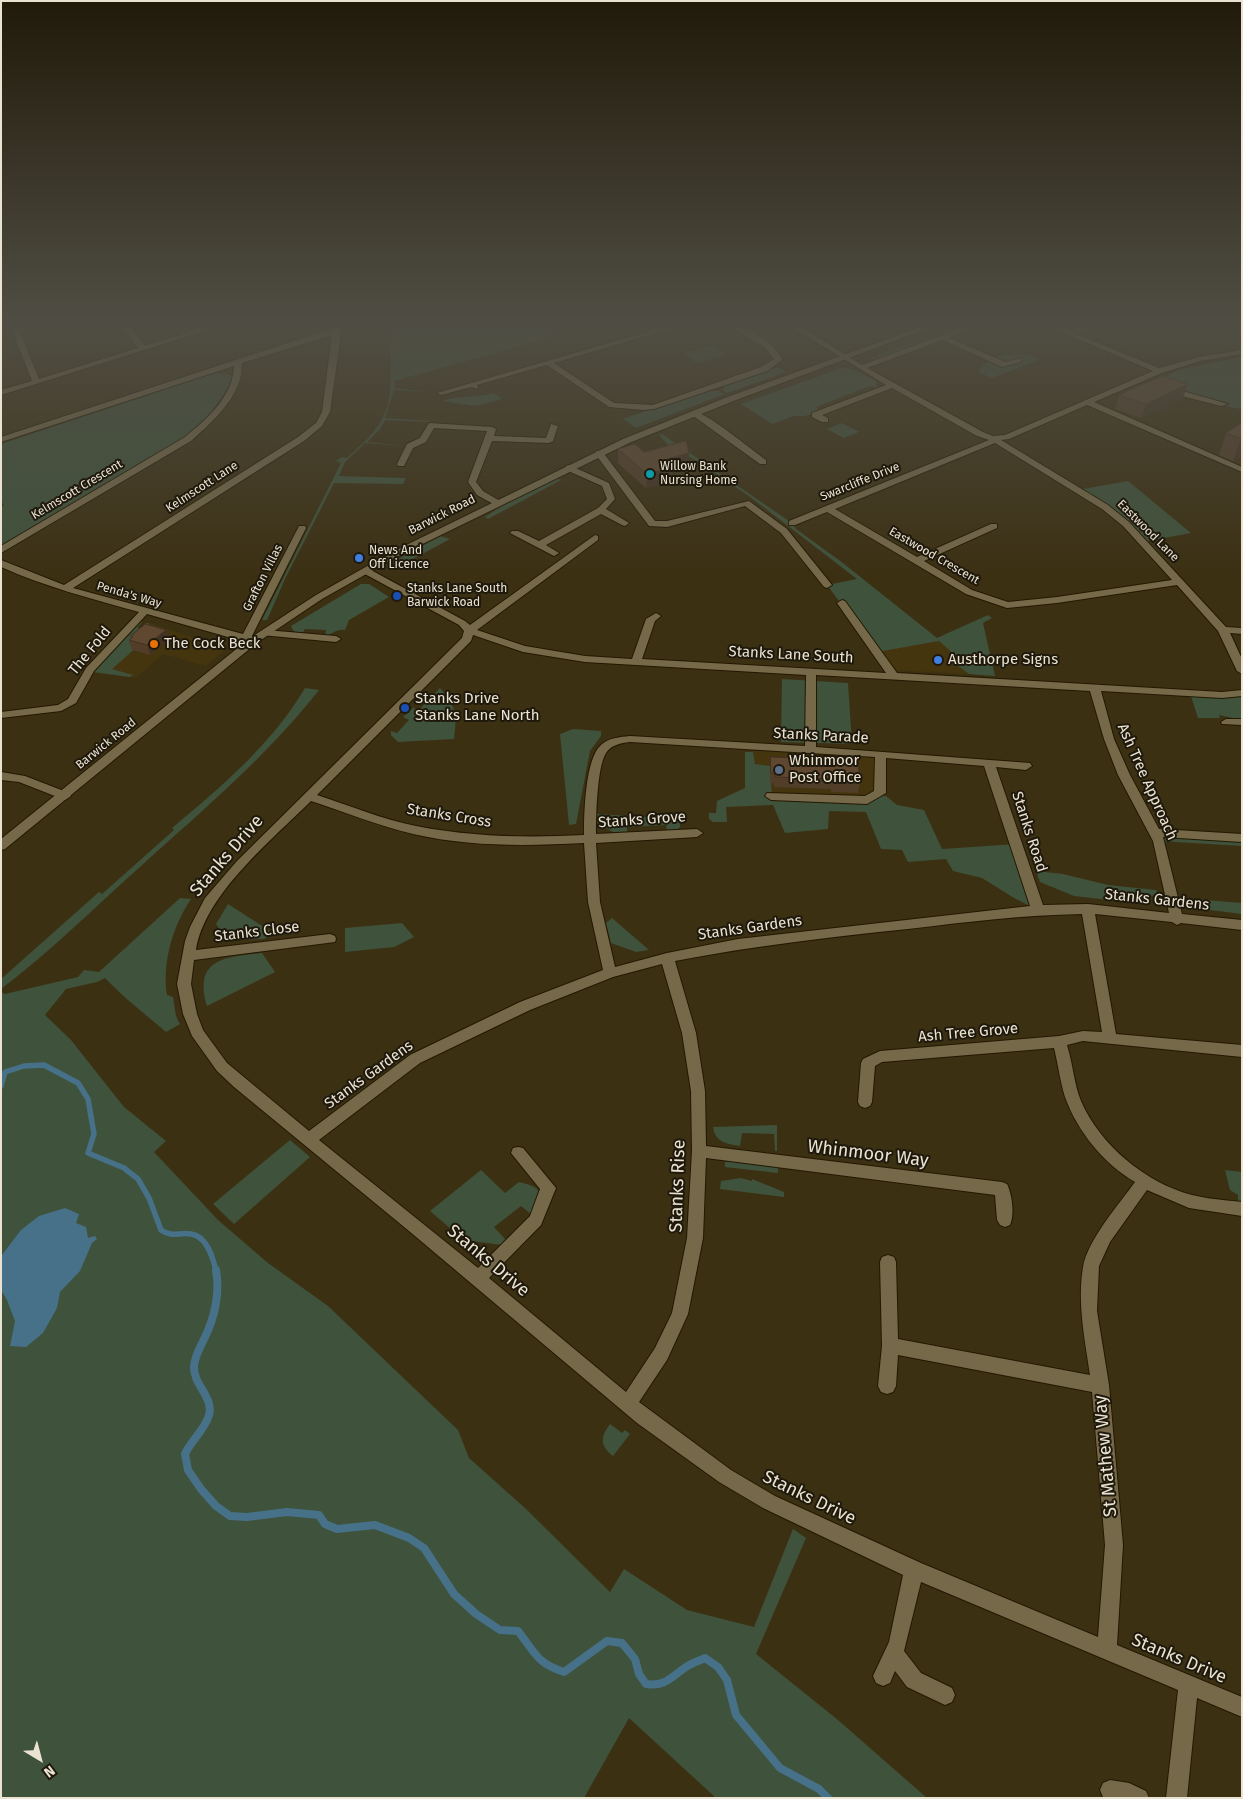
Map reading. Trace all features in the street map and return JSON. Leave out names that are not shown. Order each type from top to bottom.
[{"type":"street","points":[[1,440],[90,411]]},
{"type":"street","name":"Kelmscott Crescent","points":[[1,550],[188,439],[216,411]]},
{"type":"street","name":"Kelmscott Lane","points":[[65,589],[301,439],[319,424],[326,411]]},
{"type":"street","name":"Barwick Road","points":[[1,846],[65,796],[250,640],[265,633],[319,598],[366,571],[497,503],[599,453],[703,411]]},
{"type":"street","points":[[825,420],[815,415],[826,411]]},
{"type":"street","name":"Eastwood Lane","points":[[937,411],[993,440],[1105,506],[1126,524],[1223,630],[1242,671]]},
{"type":"street","name":"Swarcliffe Drive","points":[[792,523],[1066,411]]},
{"type":"street","points":[[1107,411],[1242,470]]},
{"type":"street","points":[[695,414],[719,428],[759,463],[772,458]]},
{"type":"street","points":[[401,464],[410,446],[423,440],[432,425],[487,427],[492,429],[472,482],[480,493],[497,503]]},
{"type":"street","points":[[490,438],[549,441],[554,426]]},
{"type":"street","points":[[599,453],[652,524],[667,524],[746,503],[784,531],[827,585]]},
{"type":"street","points":[[539,545],[601,510],[611,499],[606,485],[569,468]]},
{"type":"street","name":"Eastwood Crescent","points":[[829,509],[969,592],[1007,605],[1057,600],[1181,582]]},
{"type":"street","points":[[601,510],[626,523]]},
{"type":"street","points":[[917,561],[994,526]]},
{"type":"street","name":"Grafton Villas","points":[[250,640],[302,528]]},
{"type":"street","points":[[515,533],[554,553]]},
{"type":"street","points":[[469,630],[480,624],[595,538]]},
{"type":"street","name":"Penda's Way","points":[[1,563],[65,589],[250,640]]},
{"type":"street","name":"Stanks Lane South","points":[[366,571],[462,623],[469,630],[523,649],[585,659],[1094,688],[1238,694]]},
{"type":"street","points":[[842,603],[891,670],[892,676]]},
{"type":"street","name":"The Fold","points":[[1,715],[52,709],[68,704],[90,670],[144,612]]},
{"type":"street","points":[[636,661],[651,619],[656,616]]},
{"type":"street","name":"Stanks Drive","points":[[469,630],[467,639],[241,864],[209,901],[191,941],[184,984],[190,1014],[197,1032],[211,1054],[239,1083],[628,1404],[725,1476],[769,1502],[914,1570],[1242,1707]]},
{"type":"street","points":[[1223,630],[1242,631]]},
{"type":"street","points":[[265,633],[337,639]]},
{"type":"street","points":[[810,750],[811,672]]},
{"type":"street","name":"Ash Tree Approach","points":[[1094,688],[1109,739],[1124,775],[1156,833],[1176,920]]},
{"type":"street","points":[[1226,722],[1242,722]]},
{"type":"street","name":"Stanks Parade","points":[[588,840],[597,765],[602,750],[614,741],[630,739],[881,754],[1026,766]]},
{"type":"street","points":[[771,796],[867,800],[880,793],[881,754]]},
{"type":"street","name":"Stanks Road","points":[[990,764],[1038,910]]},
{"type":"street","points":[[1,776],[21,779],[65,796]]},
{"type":"street","name":"Stanks Cross","points":[[308,796],[414,830],[438,834],[487,840],[533,842],[588,840]]},
{"type":"street","name":"Stanks Grove","points":[[588,840],[697,833]]},
{"type":"street","points":[[1156,833],[1242,838]]},
{"type":"street","points":[[588,840],[594,910],[610,973]]},
{"type":"street","points":[[1088,909],[1110,1037]]},
{"type":"street","name":"Stanks Gardens","points":[[309,1139],[415,1059],[526,1006],[610,973],[668,958],[738,944],[798,936],[1038,910],[1088,909],[1176,920],[1242,925]]},
{"type":"street","name":"Stanks Close","points":[[188,956],[330,939]]},
{"type":"street","name":"Stanks Rise","points":[[628,1404],[661,1354],[680,1314],[695,1238],[699,1151],[697,1082],[689,1033],[668,958]]},
{"type":"street","name":"Ash Tree Grove","points":[[866,1102],[868,1062],[880,1057],[1059,1042],[1083,1036],[1110,1037],[1242,1051]]},
{"type":"street","points":[[1059,1042],[1065,1058],[1073,1097],[1082,1119],[1097,1141],[1144,1182],[1190,1201],[1242,1209]]},
{"type":"street","name":"Whinmoor Way","points":[[699,1151],[1002,1189],[1005,1220]]},
{"type":"street","points":[[478,1279],[536,1220],[548,1188],[518,1153]]},
{"type":"street","points":[[1100,1385],[1089,1311],[1091,1266],[1104,1237],[1144,1182]]},
{"type":"street","points":[[888,1262],[890,1346],[888,1386]]},
{"type":"street","name":"St Mathew Way","points":[[890,1346],[1100,1385],[1114,1545],[1107,1651]]},
{"type":"street","points":[[882,1676],[898,1643],[914,1570]]},
{"type":"street","points":[[894,1653],[914,1680],[945,1695]]},
{"type":"street","points":[[1176,1798],[1188,1686]]},
{"type":"street","points":[[1110,1790],[1129,1793],[1140,1798]]},
{"type":"shaded area","points":[[149,623],[224,648],[224,651],[206,666],[163,654],[136,678],[99,673]]},
{"type":"shaded area","points":[[923,628],[983,675],[891,670],[869,641]]},
{"type":"shaded area","points":[[752,747],[881,754],[877,796],[771,796],[752,789]]},
{"type":"green space","points":[[101,411],[211,411],[197,427],[181,440],[1,545],[1,507],[4,506],[1,500],[1,444]]},
{"type":"green space","points":[[385,411],[387,411],[385,418],[429,421],[385,420],[380,429],[367,442],[404,446],[365,443],[345,462],[339,476],[406,478],[403,484],[334,483],[285,579],[267,620],[262,620],[341,463],[336,461],[342,457],[347,458],[370,436]]},
{"type":"green space","points":[[646,411],[681,411],[636,428],[623,419]]},
{"type":"green space","points":[[752,411],[818,411],[805,416],[793,416],[772,424]]},
{"type":"green space","points":[[842,423],[859,432],[844,438],[827,429]]},
{"type":"green space","points":[[662,434],[792,523],[796,529],[843,563],[937,638],[988,615],[992,618],[983,623],[995,676],[969,674],[957,665],[956,656],[939,641],[877,652],[827,585],[857,579],[753,499],[702,464],[669,446],[659,435]]},
{"type":"green space","points":[[557,478],[561,480],[488,519],[485,517],[503,505]]},
{"type":"green space","points":[[1128,481],[1191,533],[1142,542],[1126,524],[1077,490]]},
{"type":"green space","points":[[440,536],[450,539],[400,566],[393,562]]},
{"type":"green space","points":[[361,584],[369,584],[389,597],[349,620],[345,630],[325,636],[326,630],[305,629],[302,634],[293,630],[291,626]]},
{"type":"green space","points":[[139,622],[142,622],[137,628],[141,628],[146,623],[149,623],[144,629],[137,647],[112,669],[133,675],[130,677],[92,672]]},
{"type":"green space","points":[[782,679],[848,683],[852,744],[781,742]]},
{"type":"green space","points":[[305,688],[319,690],[256,760],[72,929],[1,989],[1,979],[99,892],[102,894],[174,830],[172,828],[245,764],[277,728]]},
{"type":"green space","points":[[440,688],[453,706],[455,718],[454,739],[398,742],[391,735],[391,731],[397,733],[409,720],[403,717],[413,708],[419,710]]},
{"type":"green space","points":[[1190,693],[1242,693],[1242,720],[1219,715],[1220,718],[1198,718]]},
{"type":"green space","points":[[573,729],[601,731],[601,736],[590,751],[576,824],[569,825],[560,734]]},
{"type":"green space","points":[[745,752],[753,752],[755,764],[770,766],[772,796],[886,796],[897,805],[924,810],[942,849],[1016,844],[1038,910],[982,878],[953,871],[946,859],[908,862],[902,850],[881,849],[866,812],[829,811],[828,829],[785,833],[773,805],[726,807],[727,822],[713,822],[709,819],[709,813],[716,813],[717,801],[745,788]]},
{"type":"green space","points":[[596,814],[680,819],[680,827],[673,833],[668,834],[666,825],[627,827],[627,835],[618,835],[596,822]]},
{"type":"green space","points":[[1156,833],[1242,838],[1242,846],[1159,841]]},
{"type":"green space","points":[[1036,871],[1063,874],[1108,885],[1156,890],[1157,893],[1141,903],[1074,896],[1040,882]]},
{"type":"green space","points":[[180,898],[191,899],[179,921],[170,945],[166,983],[167,995],[173,997],[180,1024],[166,1032],[105,978],[97,982],[66,989],[45,1015],[71,1040],[124,1107],[166,1141],[154,1152],[218,1220],[268,1263],[328,1306],[458,1430],[469,1458],[525,1508],[610,1592],[624,1569],[687,1610],[754,1627],[793,1529],[806,1538],[756,1654],[838,1720],[927,1798],[716,1798],[629,1718],[584,1798],[1,1798],[1,992],[5,994],[78,977],[84,970],[99,972]]},
{"type":"green space","points":[[1193,899],[1242,903],[1242,914],[1210,910]]},
{"type":"green space","points":[[228,904],[270,931],[269,936],[264,939],[228,940],[216,924]]},
{"type":"green space","points":[[612,918],[649,950],[636,952],[611,943],[606,923]]},
{"type":"green space","points":[[402,923],[414,937],[394,947],[345,952],[345,928]]},
{"type":"green space","points":[[262,953],[275,972],[207,1006],[204,990],[205,978],[209,969],[225,959]]},
{"type":"green space","points":[[777,1125],[777,1151],[775,1151],[774,1134],[742,1133],[740,1146],[726,1143],[719,1139],[713,1127]]},
{"type":"green space","points":[[290,1140],[310,1157],[234,1224],[213,1204]]},
{"type":"green space","points":[[733,1161],[778,1167],[778,1173],[725,1167],[725,1162]]},
{"type":"green space","points":[[481,1170],[505,1193],[519,1182],[532,1186],[538,1191],[538,1199],[531,1214],[521,1206],[494,1227],[506,1240],[502,1245],[464,1240],[430,1211]]},
{"type":"green space","points":[[1225,1170],[1242,1172],[1242,1201],[1238,1201],[1238,1195],[1230,1190]]},
{"type":"green space","points":[[741,1178],[752,1181],[752,1179],[784,1192],[784,1197],[720,1189],[721,1181]]},
{"type":"green space","points":[[610,1424],[622,1433],[625,1430],[630,1434],[613,1456],[606,1449],[603,1441],[604,1433]]},
{"type":"water","points":[[65,1208],[79,1214],[76,1223],[86,1227],[88,1238],[95,1236],[97,1239],[92,1243],[80,1271],[60,1292],[57,1308],[43,1333],[26,1347],[10,1346],[15,1321],[1,1290],[2,1255],[21,1230],[39,1216]]},
{"type":"building","points":[[1242,423],[1242,439],[1226,433]]},
{"type":"building","points":[[686,441],[689,453],[667,459],[672,463],[659,467],[663,470],[647,474],[618,449],[635,444],[644,452]]},
{"type":"building","points":[[146,624],[166,630],[147,645],[129,640],[133,637],[131,636]]},
{"type":"building","points":[[771,757],[858,761],[860,783],[833,782],[833,779],[775,777],[775,773],[771,773]]},
{"type":"waterway","points":[[1,1086],[5,1072],[24,1066],[44,1065],[78,1083],[88,1099],[94,1134],[88,1153],[124,1168],[138,1179],[149,1198],[161,1230],[172,1234],[191,1234],[197,1236],[208,1248],[216,1271]]},
{"type":"waterway","points":[[216,1270],[217,1296],[214,1313],[194,1366],[197,1379],[209,1402],[209,1415],[185,1454],[188,1470],[216,1506],[230,1516],[247,1517],[287,1512],[319,1515],[325,1524],[337,1529],[375,1525],[409,1538],[424,1548],[454,1594],[476,1614],[500,1630],[518,1631],[532,1651],[542,1661],[564,1672],[607,1641],[622,1643],[635,1659],[639,1674],[646,1684],[663,1683],[688,1666],[705,1658],[718,1667],[727,1680],[736,1715],[780,1768],[819,1789],[828,1798]]},
{"type":"place","name":"Willow Bank Nursing Home","points":[[650,474]]},
{"type":"place","name":"News And Off Licence","points":[[359,558]]},
{"type":"place","name":"Stanks Lane South Barwick Road","points":[[397,596]]},
{"type":"place","name":"The Cock Beck","points":[[154,644]]},
{"type":"place","name":"Austhorpe Signs","points":[[938,660]]},
{"type":"place","name":"Stanks Drive Stanks Lane North","points":[[405,708]]},
{"type":"place","name":"Whinmoor Post Office","points":[[779,770]]}]
